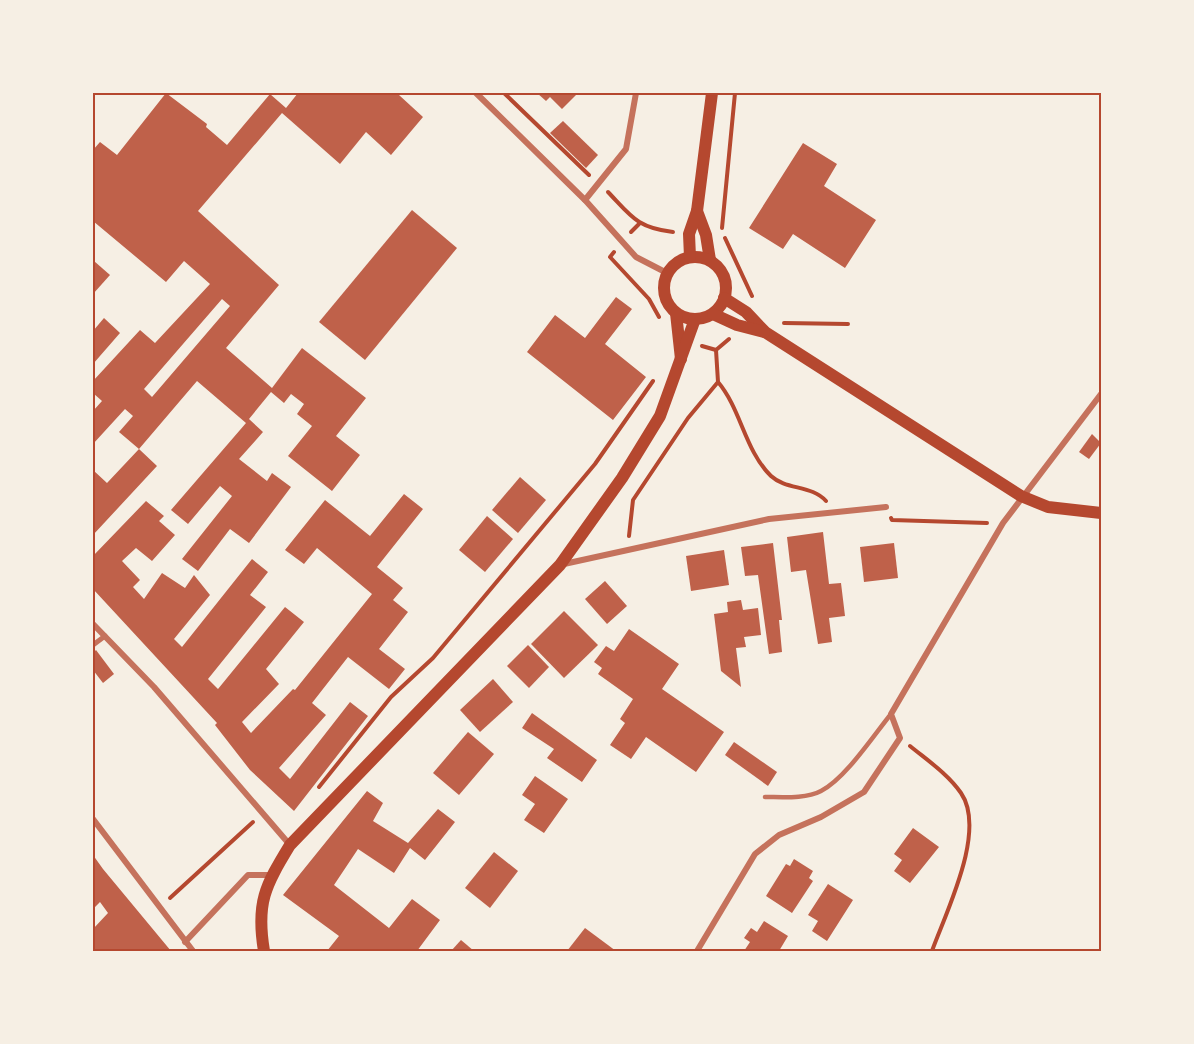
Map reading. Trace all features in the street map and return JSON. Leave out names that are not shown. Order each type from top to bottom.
[{"type":"main road","points":[[690,257],[689,234],[697,211],[711,93]]},
{"type":"main road","points":[[676,313],[695,319],[712,314],[724,298],[724,276],[710,260],[706,235],[697,211]]},
{"type":"main road","points":[[681,362],[676,313],[664,294],[667,273],[679,260],[690,257],[710,260]]},
{"type":"main road","points":[[724,298],[746,312],[765,332],[1021,496],[1048,507],[1101,513]]},
{"type":"main road","points":[[712,314],[737,325],[765,332]]},
{"type":"main road","points":[[264,951],[259,912],[272,875],[290,845],[560,565],[622,478],[660,416],[695,319]]},
{"type":"street","points":[[476,93],[585,200],[636,257],[667,273]]},
{"type":"street","points":[[585,200],[626,149],[636,93]]},
{"type":"street","points":[[697,951],[755,854],[779,835],[821,817],[864,792],[900,738],[891,714],[1003,523],[1021,496],[1101,394]]},
{"type":"street","points":[[560,565],[769,519],[886,507]]},
{"type":"street","points":[[93,624],[154,687],[290,845]]},
{"type":"street","points":[[93,645],[105,636]]},
{"type":"street","points":[[93,819],[193,951]]},
{"type":"street","points":[[186,942],[248,875],[272,875]]},
{"type":"lane","points":[[765,797],[789,797],[821,791],[851,764],[891,714]]},
{"type":"path","points":[[735,93],[721,230],[754,299],[746,312]]},
{"type":"path","points":[[639,224],[610,257],[649,298],[662,327]]},
{"type":"path","points":[[775,317],[782,323],[848,324]]},
{"type":"path","points":[[737,325],[726,344],[716,350],[718,382],[727,392],[739,423],[760,463],[772,477],[784,484],[824,497],[834,511]]},
{"type":"path","points":[[318,789],[391,697],[433,658],[595,464],[654,380]]},
{"type":"path","points":[[627,549],[633,500],[688,418],[718,382]]},
{"type":"path","points":[[886,507],[892,520],[1003,523]]},
{"type":"path","points":[[900,738],[940,770],[961,793],[968,807],[970,824],[968,850],[932,951]]},
{"type":"path","points":[[159,907],[262,813]]},
{"type":"building","points":[[166,93],[207,124],[206,127],[227,145],[270,94],[286,108],[298,93],[401,93],[399,95],[423,117],[391,155],[366,132],[340,164],[282,113],[198,211],[279,285],[226,348],[272,388],[302,348],[366,398],[336,436],[360,455],[332,491],[288,456],[312,426],[297,414],[304,404],[291,394],[284,403],[271,392],[249,419],[263,432],[239,459],[267,481],[272,473],[291,487],[249,543],[230,529],[198,571],[182,559],[232,496],[220,486],[188,524],[171,510],[246,423],[197,381],[139,449],[119,432],[133,416],[125,409],[93,444],[93,411],[102,401],[93,393],[93,381],[140,330],[155,343],[210,284],[184,261],[166,282],[93,221],[93,150],[100,142],[117,155]],"holes":[[[222,299],[230,306],[152,397],[144,389]]]},
{"type":"building","points":[[537,93],[578,93],[562,109],[550,97],[546,101]]},
{"type":"building","points":[[563,121],[598,155],[586,168],[550,133]]},
{"type":"building","points":[[803,143],[837,164],[824,186],[876,220],[845,268],[793,234],[783,249],[749,228]]},
{"type":"building","points":[[412,210],[457,248],[365,360],[319,322]]},
{"type":"building","points":[[93,262],[110,275],[93,294]]},
{"type":"building","points":[[616,297],[632,309],[605,344],[646,377],[613,420],[527,352],[555,315],[585,338]]},
{"type":"building","points":[[104,318],[120,333],[93,364],[93,331]]},
{"type":"building","points":[[1092,434],[1101,443],[1089,459],[1079,452]]},
{"type":"building","points":[[139,449],[157,466],[93,535],[93,470],[107,483]]},
{"type":"building","points":[[520,477],[546,500],[518,533],[492,510]]},
{"type":"building","points":[[404,494],[423,509],[377,567],[403,588],[393,600],[408,612],[379,649],[405,669],[389,689],[348,657],[312,703],[326,715],[279,768],[290,779],[350,702],[368,716],[294,811],[250,770],[215,725],[217,723],[93,589],[93,556],[146,501],[164,516],[159,521],[175,535],[152,561],[136,548],[122,561],[140,580],[133,587],[144,599],[162,573],[185,588],[194,575],[210,595],[174,639],[182,647],[252,559],[268,572],[250,595],[266,607],[208,679],[218,689],[285,607],[304,622],[266,669],[279,684],[242,722],[251,733],[293,689],[295,690],[372,594],[317,548],[304,564],[285,550],[325,500],[370,536]]},
{"type":"building","points":[[487,516],[513,539],[485,572],[459,550]]},
{"type":"building","points":[[823,532],[829,584],[841,583],[845,616],[829,618],[832,642],[818,644],[806,570],[791,572],[787,537]]},
{"type":"building","points":[[773,543],[782,620],[779,620],[782,652],[769,654],[758,575],[745,576],[741,547]]},
{"type":"building","points":[[894,543],[898,578],[864,582],[860,547]]},
{"type":"building","points":[[724,550],[729,585],[691,591],[686,556]]},
{"type":"building","points":[[605,581],[627,606],[607,624],[585,599]]},
{"type":"building","points":[[741,600],[743,610],[758,608],[761,635],[744,637],[746,647],[736,648],[741,687],[721,671],[714,614],[728,612],[727,602]]},
{"type":"building","points":[[564,611],[598,645],[564,678],[531,644]]},
{"type":"building","points":[[629,629],[679,664],[662,689],[724,732],[696,772],[646,737],[631,759],[610,745],[625,723],[620,719],[633,699],[598,674],[602,668],[594,662],[606,646],[614,651]]},
{"type":"building","points":[[528,645],[549,667],[529,688],[507,666]]},
{"type":"building","points":[[96,650],[114,674],[103,683],[93,670],[93,653]]},
{"type":"building","points":[[493,679],[513,702],[480,732],[460,710]]},
{"type":"building","points":[[532,713],[597,760],[582,782],[547,758],[554,749],[522,728]]},
{"type":"building","points":[[468,732],[494,754],[459,795],[433,773]]},
{"type":"building","points":[[734,742],[777,772],[768,786],[725,755]]},
{"type":"building","points":[[535,776],[568,799],[544,833],[524,820],[535,804],[522,795]]},
{"type":"building","points":[[367,791],[383,803],[373,821],[408,843],[438,809],[455,822],[425,860],[410,848],[394,873],[358,849],[334,885],[389,928],[412,899],[440,920],[417,951],[327,951],[339,936],[283,895]]},
{"type":"building","points":[[913,828],[939,847],[910,883],[894,871],[902,860],[894,854]]},
{"type":"building","points":[[494,852],[518,871],[490,908],[465,888]]},
{"type":"building","points":[[93,855],[171,951],[93,951],[93,929],[108,913],[100,902],[93,909]]},
{"type":"building","points":[[794,859],[813,871],[809,878],[813,881],[792,913],[766,896],[786,864],[790,866]]},
{"type":"building","points":[[828,884],[853,900],[827,941],[812,931],[818,921],[808,915]]},
{"type":"building","points":[[764,921],[788,936],[779,951],[744,951],[750,942],[744,938],[751,928],[757,932]]},
{"type":"building","points":[[585,928],[616,951],[567,951]]},
{"type":"building","points":[[461,940],[474,951],[451,951]]}]
